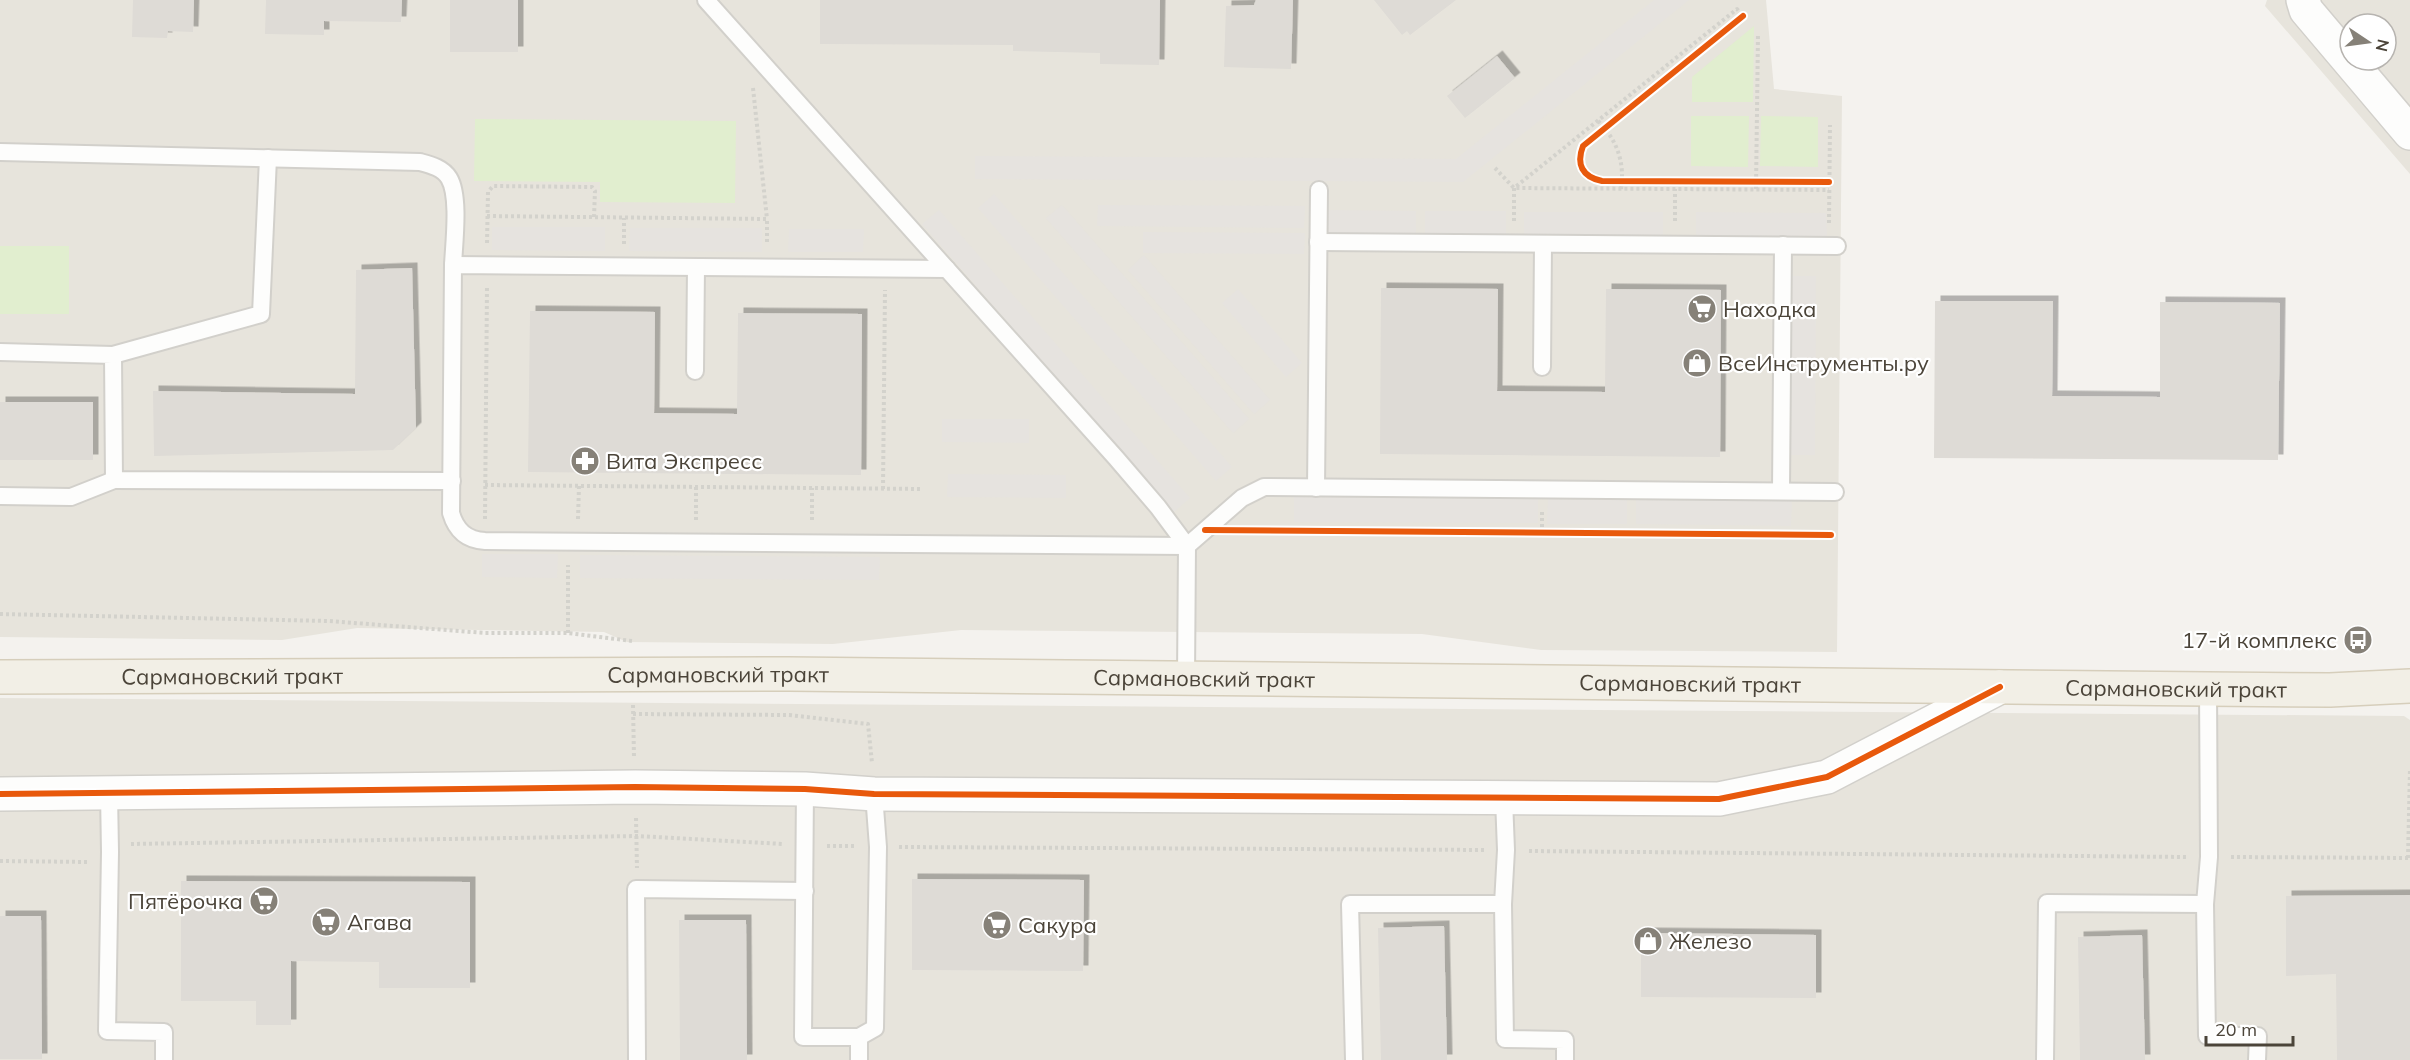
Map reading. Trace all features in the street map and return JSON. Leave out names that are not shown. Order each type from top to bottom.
[{"type":"main road","name":"Сармановский тракт","points":[[0,677],[789,674],[2208,690],[2330,690],[2410,686]]},
{"type":"street","points":[[2303,0],[2306,10],[2410,133]]},
{"type":"street","points":[[0,794],[635,787],[805,789],[874,794],[1719,799],[1827,777],[2000,687]]},
{"type":"lane","points":[[706,0],[1141,487],[1187,546],[1186,678]]},
{"type":"lane","points":[[0,152],[420,162],[438,167],[449,178],[454,195],[452,513],[454,524],[467,537],[484,541],[1187,546],[1253,490],[1264,487],[1835,492]]},
{"type":"lane","points":[[0,352],[113,355],[261,314],[268,158]]},
{"type":"lane","points":[[1316,488],[1318,190]]},
{"type":"lane","points":[[1318,242],[1833,246]]},
{"type":"lane","points":[[1542,367],[1543,244]]},
{"type":"lane","points":[[1781,491],[1783,245]]},
{"type":"lane","points":[[453,265],[947,269]]},
{"type":"lane","points":[[695,371],[696,267]]},
{"type":"lane","points":[[113,355],[114,480]]},
{"type":"lane","points":[[0,495],[71,497],[114,480],[452,481]]},
{"type":"lane","points":[[2208,690],[2209,857],[2205,903],[2207,1036],[2258,1036],[2257,1060]]},
{"type":"lane","points":[[805,789],[803,1037],[859,1037],[875,1028],[878,847],[874,794]]},
{"type":"lane","points":[[109,793],[107,1031],[164,1032],[164,1060]]},
{"type":"lane","points":[[1504,799],[1505,1039],[1565,1040],[1565,1060]]},
{"type":"lane","points":[[637,1060],[636,889],[805,891]]},
{"type":"lane","points":[[2045,1060],[2047,903],[2205,903]]},
{"type":"lane","points":[[1354,1060],[1350,904],[1503,904]]},
{"type":"lane","points":[[859,1037],[859,1060]]},
{"type":"path","points":[[1514,188],[1737,9],[1743,16],[1734,24]]},
{"type":"path","points":[[1756,190],[1758,34]]},
{"type":"path","points":[[747,46],[761,145],[767,219],[767,267]]},
{"type":"path","points":[[1597,134],[1614,120]]},
{"type":"path","points":[[1598,121],[1605,128],[1619,152],[1621,189]]},
{"type":"path","points":[[1830,125],[1829,190],[1833,246]]},
{"type":"path","points":[[1495,168],[1514,188],[1514,244]]},
{"type":"path","points":[[1593,179],[1829,182]]},
{"type":"path","points":[[484,541],[488,192],[493,186],[579,187],[594,190],[594,217]]},
{"type":"path","points":[[1514,188],[1829,190]]},
{"type":"path","points":[[1674,245],[1675,189]]},
{"type":"path","points":[[487,216],[767,219]]},
{"type":"path","points":[[884,489],[885,268]]},
{"type":"path","points":[[485,486],[922,489]]},
{"type":"path","points":[[568,633],[573,542],[579,486]]},
{"type":"path","points":[[696,487],[696,543]]},
{"type":"path","points":[[812,488],[812,544]]},
{"type":"path","points":[[1530,533],[1554,533]]},
{"type":"path","points":[[0,614],[329,621],[485,633]]},
{"type":"path","points":[[633,714],[789,715],[868,724],[874,794]]},
{"type":"path","points":[[0,861],[88,862],[127,844],[637,836],[878,847],[2409,858],[2410,769]]},
{"type":"path","points":[[635,787],[636,889]]},
{"type":"shaded area","points":[[0,0],[1766,0],[1774,89],[1842,96],[1837,652],[1541,650],[1422,634],[961,630],[833,644],[627,642],[604,632],[357,628],[282,640],[0,637]]},
{"type":"shaded area","points":[[1654,0],[1689,0],[1463,182],[975,179],[975,156],[1456,159]]},
{"type":"shaded area","points":[[2267,0],[2410,0],[2410,174],[2265,6]]},
{"type":"shaded area","points":[[994,194],[1232,467],[1216,481],[978,208]]},
{"type":"shaded area","points":[[1062,205],[1249,419],[1233,433],[1046,218]]},
{"type":"shaded area","points":[[1098,205],[1305,206],[1304,228],[1097,226]]},
{"type":"shaded area","points":[[939,210],[1190,498],[1174,512],[922,224]]},
{"type":"shaded area","points":[[1328,210],[1416,211],[1416,234],[1327,233]]},
{"type":"shaded area","points":[[1425,211],[1506,211],[1506,235],[1425,234]]},
{"type":"shaded area","points":[[1524,212],[1663,212],[1663,236],[1524,235]]},
{"type":"shaded area","points":[[1696,212],[1826,213],[1827,237],[1696,236]]},
{"type":"shaded area","points":[[492,227],[605,227],[605,251],[492,250]]},
{"type":"shaded area","points":[[630,228],[762,228],[762,252],[629,251]]},
{"type":"shaded area","points":[[789,229],[864,229],[863,252],[788,252]]},
{"type":"shaded area","points":[[1143,232],[1305,233],[1304,254],[1143,253]]},
{"type":"shaded area","points":[[1144,255],[1270,400],[1254,414],[1128,270]]},
{"type":"shaded area","points":[[1791,276],[1816,276],[1815,455],[1790,455]]},
{"type":"shaded area","points":[[1238,289],[1302,363],[1286,377],[1222,303]]},
{"type":"shaded area","points":[[942,419],[1029,419],[1029,443],[942,442]]},
{"type":"shaded area","points":[[948,474],[1066,475],[1066,498],[947,497]]},
{"type":"shaded area","points":[[1294,497],[1538,499],[1538,523],[1294,522]]},
{"type":"shaded area","points":[[1548,499],[1627,500],[1627,524],[1547,524]]},
{"type":"shaded area","points":[[1636,500],[1792,501],[1791,526],[1636,524]]},
{"type":"shaded area","points":[[482,554],[558,554],[557,578],[482,577]]},
{"type":"shaded area","points":[[580,555],[880,557],[879,580],[580,578]]},
{"type":"shaded area","points":[[0,698],[2404,716],[2410,720],[2410,1060],[0,1060]]},
{"type":"green space","points":[[1754,26],[1753,102],[1692,102],[1692,77]]},
{"type":"green space","points":[[1691,116],[1749,116],[1748,167],[1691,166]]},
{"type":"green space","points":[[1761,116],[1818,117],[1818,167],[1760,166]]},
{"type":"green space","points":[[475,119],[736,121],[735,203],[600,202],[600,182],[474,181]]},
{"type":"green space","points":[[0,246],[69,246],[69,314],[0,314]]},
{"type":"building","points":[[133,0],[194,0],[193,32],[168,31],[167,38],[132,37]]},
{"type":"building","points":[[266,0],[402,0],[401,22],[324,21],[324,35],[265,34]]},
{"type":"building","points":[[450,0],[518,0],[518,52],[450,52]]},
{"type":"building","points":[[820,0],[1160,0],[1159,65],[1100,64],[1100,53],[1013,51],[1013,45],[820,44]]},
{"type":"building","points":[[1256,0],[1293,0],[1291,69],[1224,67],[1226,6],[1254,5]]},
{"type":"building","points":[[1374,0],[1456,0],[1410,35],[1407,31],[1402,35]]},
{"type":"building","points":[[1497,56],[1515,78],[1465,118],[1447,96]]},
{"type":"building","points":[[412,268],[416,428],[393,450],[154,456],[153,391],[355,394],[356,270]]},
{"type":"building","points":[[1381,288],[1498,289],[1497,391],[1605,392],[1606,289],[1721,290],[1720,457],[1380,454]]},
{"type":"building","points":[[1935,301],[2053,301],[2052,396],[2160,397],[2160,302],[2280,303],[2278,460],[1934,458]]},
{"type":"building","points":[[530,311],[655,312],[654,413],[737,414],[738,313],[862,314],[861,475],[528,472]]},
{"type":"building","points":[[0,402],[93,402],[93,460],[0,460]]},
{"type":"building","name":"Сакура","points":[[912,879],[1084,880],[1083,971],[912,970]]},
{"type":"building","name":"Агава","points":[[181,881],[470,882],[470,988],[379,988],[379,962],[291,961],[291,1025],[256,1025],[256,1001],[181,1001]]},
{"type":"building","points":[[2410,895],[2410,1060],[2337,1060],[2336,974],[2286,976],[2286,896]]},
{"type":"building","points":[[0,916],[41,916],[42,1059],[0,1059]]},
{"type":"building","points":[[679,920],[746,920],[747,1060],[680,1060]]},
{"type":"building","points":[[1444,926],[1447,1060],[1381,1060],[1378,928]]},
{"type":"building","points":[[1641,933],[1816,935],[1816,998],[1641,997]]},
{"type":"building","points":[[2142,935],[2145,1060],[2080,1060],[2078,937]]},
{"type":"cycle path","points":[[1743,16],[1583,146],[1580,158],[1582,169],[1585,173],[1602,181],[1829,182]]},
{"type":"cycle path","points":[[1205,530],[1831,535]]},
{"type":"cycle path","points":[[0,794],[635,787],[805,789],[874,794],[1719,799],[1827,777],[2000,687]]},
{"type":"place","name":"Находка","points":[[1702,309]]},
{"type":"place","name":"ВсеИнструменты.ру","points":[[1697,363]]},
{"type":"place","name":"Вита Экспресс","points":[[585,461]]},
{"type":"place","name":"17-й комплекс","points":[[2358,640]]},
{"type":"place","name":"Пятёрочка","points":[[264,901]]},
{"type":"place","name":"Агава","points":[[326,922]]},
{"type":"place","name":"Сакура","points":[[997,925]]},
{"type":"place","name":"Железо","points":[[1648,941]]}]
